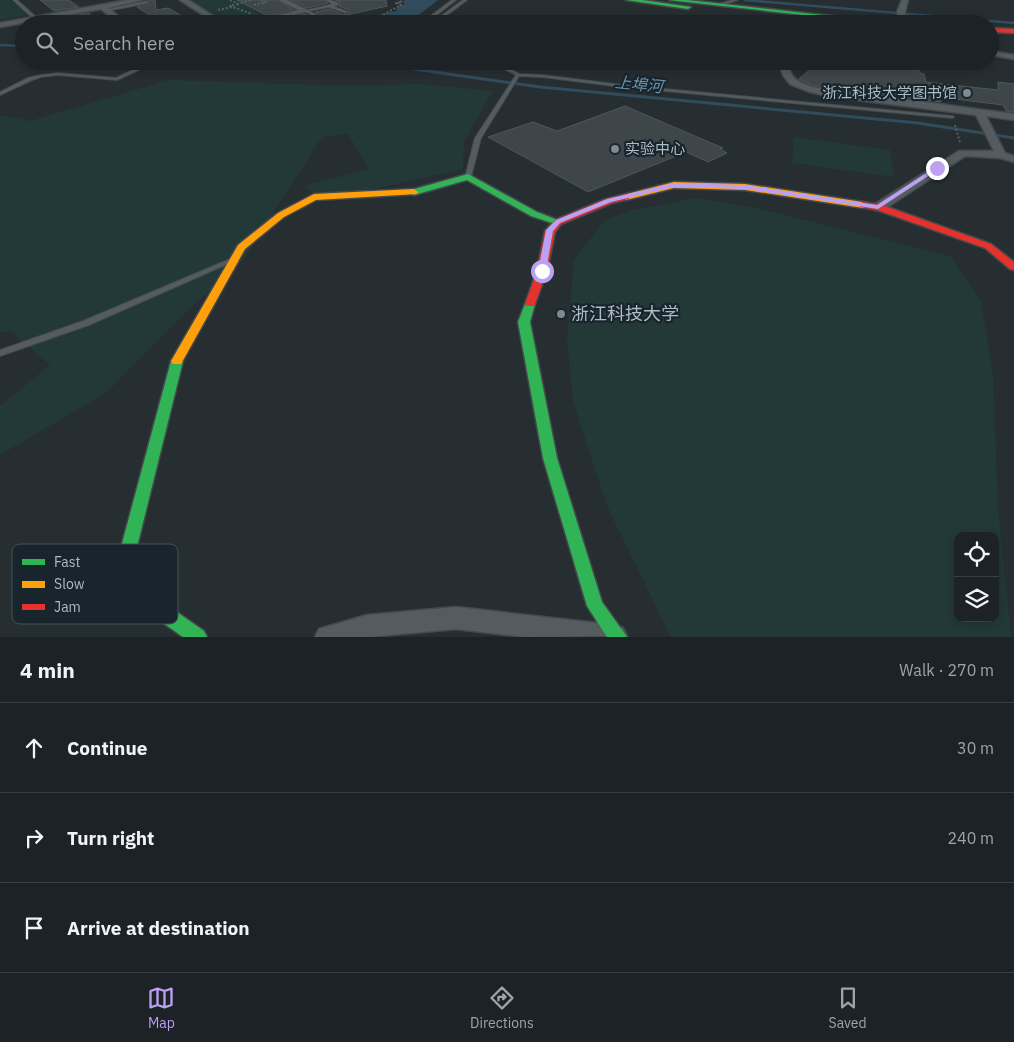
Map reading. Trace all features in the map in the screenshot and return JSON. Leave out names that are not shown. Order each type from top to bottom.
[{"type":"street","points":[[56,15],[104,8],[139,0]]},
{"type":"street","points":[[183,0],[208,15]]},
{"type":"street","points":[[281,0],[306,11]]},
{"type":"street","points":[[629,0],[763,15]]},
{"type":"street","points":[[672,0],[859,15]]},
{"type":"street","points":[[902,15],[905,0]]},
{"type":"street","points":[[104,8],[113,15]]},
{"type":"street","points":[[287,15],[306,11]]},
{"type":"street","points":[[2,24],[15,22]]},
{"type":"street","points":[[2,24],[15,26]]},
{"type":"street","points":[[999,30],[1014,31]]},
{"type":"street","points":[[999,37],[1014,38]]},
{"type":"street","points":[[999,54],[1014,57]]},
{"type":"street","points":[[785,70],[789,78],[796,84],[834,94],[981,116],[1014,117]]},
{"type":"street","points":[[981,116],[1001,155]]},
{"type":"street","points":[[878,208],[963,153],[1001,155],[1014,158]]},
{"type":"street","points":[[130,544],[175,365],[240,247],[281,215],[314,197],[408,194],[468,177],[534,214],[558,222]]},
{"type":"street","points":[[617,637],[595,606],[550,458],[524,322],[542,271],[550,230],[558,222],[609,201],[674,185],[745,187],[878,208],[950,231],[988,246],[1014,267]]},
{"type":"street","points":[[327,637],[367,626],[456,618],[617,637]]},
{"type":"street","points":[[178,623],[198,637]]},
{"type":"lane","points":[[14,0],[32,15]]},
{"type":"lane","points":[[306,11],[337,4],[327,0]]},
{"type":"lane","points":[[434,15],[454,0]]},
{"type":"lane","points":[[444,15],[464,0]]},
{"type":"lane","points":[[718,5],[736,0]]},
{"type":"lane","points":[[104,8],[147,2]]},
{"type":"lane","points":[[330,6],[346,12]]},
{"type":"lane","points":[[306,11],[315,15]]},
{"type":"lane","points":[[0,94],[41,76],[58,74],[117,79],[137,70]]},
{"type":"lane","points":[[508,70],[514,71],[517,77]]},
{"type":"lane","points":[[517,77],[542,76],[632,87],[953,112]]},
{"type":"lane","points":[[468,177],[478,138],[517,77]]},
{"type":"lane","points":[[0,353],[86,322],[234,260]]},
{"type":"path","points":[[230,0],[238,4]]},
{"type":"path","points":[[251,0],[230,6],[239,11],[247,11],[255,15]]},
{"type":"path","points":[[254,5],[266,2],[261,0]]},
{"type":"path","points":[[383,15],[401,5],[396,3],[402,2],[398,0]]},
{"type":"path","points":[[953,112],[963,153]]},
{"type":"green space","points":[[0,0],[10,0],[29,15],[15,15],[15,17],[0,20]]},
{"type":"green space","points":[[185,0],[273,0],[296,11],[274,15],[210,15]]},
{"type":"green space","points":[[169,80],[348,86],[422,84],[493,91],[464,141],[463,169],[324,200],[303,186],[369,169],[348,134],[322,137],[244,259],[180,318],[106,393],[0,455],[0,406],[50,365],[12,332],[0,332],[0,115],[30,121]]},
{"type":"green space","points":[[794,137],[890,150],[895,177],[792,163]]},
{"type":"green space","points":[[696,198],[761,209],[950,256],[981,301],[993,375],[998,508],[1011,637],[671,637],[607,506],[573,401],[567,339],[574,260],[604,221],[628,211]]},
{"type":"water","points":[[438,0],[419,15],[378,15],[396,11],[398,7],[405,4],[402,2]]},
{"type":"building","points":[[40,0],[69,0],[79,7],[54,11]]},
{"type":"building","points":[[149,0],[155,0],[156,10],[168,8],[180,15],[149,15],[137,7],[148,5]]},
{"type":"building","points":[[237,0],[276,0],[293,9],[266,15]]},
{"type":"building","points":[[291,0],[323,0],[328,3],[308,8]]},
{"type":"building","points":[[335,0],[386,0],[387,6],[344,15],[350,13],[349,10],[339,6],[340,2]]},
{"type":"building","points":[[329,9],[344,15],[321,15],[315,12]]},
{"type":"building","points":[[810,70],[914,70],[924,74],[926,82],[998,90],[998,82],[1014,84],[1014,112],[1006,111],[1003,105],[939,97],[941,102],[867,92],[866,88],[848,84],[842,89],[812,85],[799,79]]},
{"type":"building","name":"实验中心","points":[[625,106],[723,148],[720,149],[727,153],[708,162],[686,152],[588,192],[488,137],[533,122],[557,131]]},
{"type":"waterway","points":[[745,0],[920,15]]},
{"type":"waterway","points":[[999,22],[1014,23]]},
{"type":"waterway","name":"上埠河","points":[[0,45],[15,46]]},
{"type":"waterway","name":"上埠河","points":[[420,70],[443,73]]},
{"type":"waterway","name":"上埠河","points":[[434,72],[540,87],[918,123],[1014,138]]},
{"type":"traffic: fast","points":[[629,0],[688,7]]},
{"type":"traffic: fast","points":[[672,0],[816,15]]},
{"type":"traffic: fast","points":[[414,192],[468,177],[534,214],[558,222]]},
{"type":"traffic: fast","points":[[530,304],[524,322],[550,458],[595,606],[618,637]]},
{"type":"traffic: fast","points":[[130,544],[177,361]]},
{"type":"traffic: fast","points":[[178,623],[198,637]]},
{"type":"traffic: slow","points":[[626,197],[674,185],[745,187],[863,205]]},
{"type":"traffic: slow","points":[[177,361],[241,247],[281,215],[314,197],[414,192]]},
{"type":"traffic: jam","points":[[999,30],[1014,31]]},
{"type":"traffic: jam","points":[[530,304],[542,271],[550,231],[558,222],[609,201],[626,197]]},
{"type":"traffic: jam","points":[[863,205],[879,207],[988,246],[1014,267]]},
{"type":"place","name":"浙江科技大学图书馆","points":[[967,93]]},
{"type":"place","name":"实验中心","points":[[615,149]]},
{"type":"place","name":"浙江科技大学","points":[[561,314]]},
{"type":"route","points":[[542,271],[550,230],[558,222],[609,201],[674,185],[745,187],[878,208],[937,168]]}]
